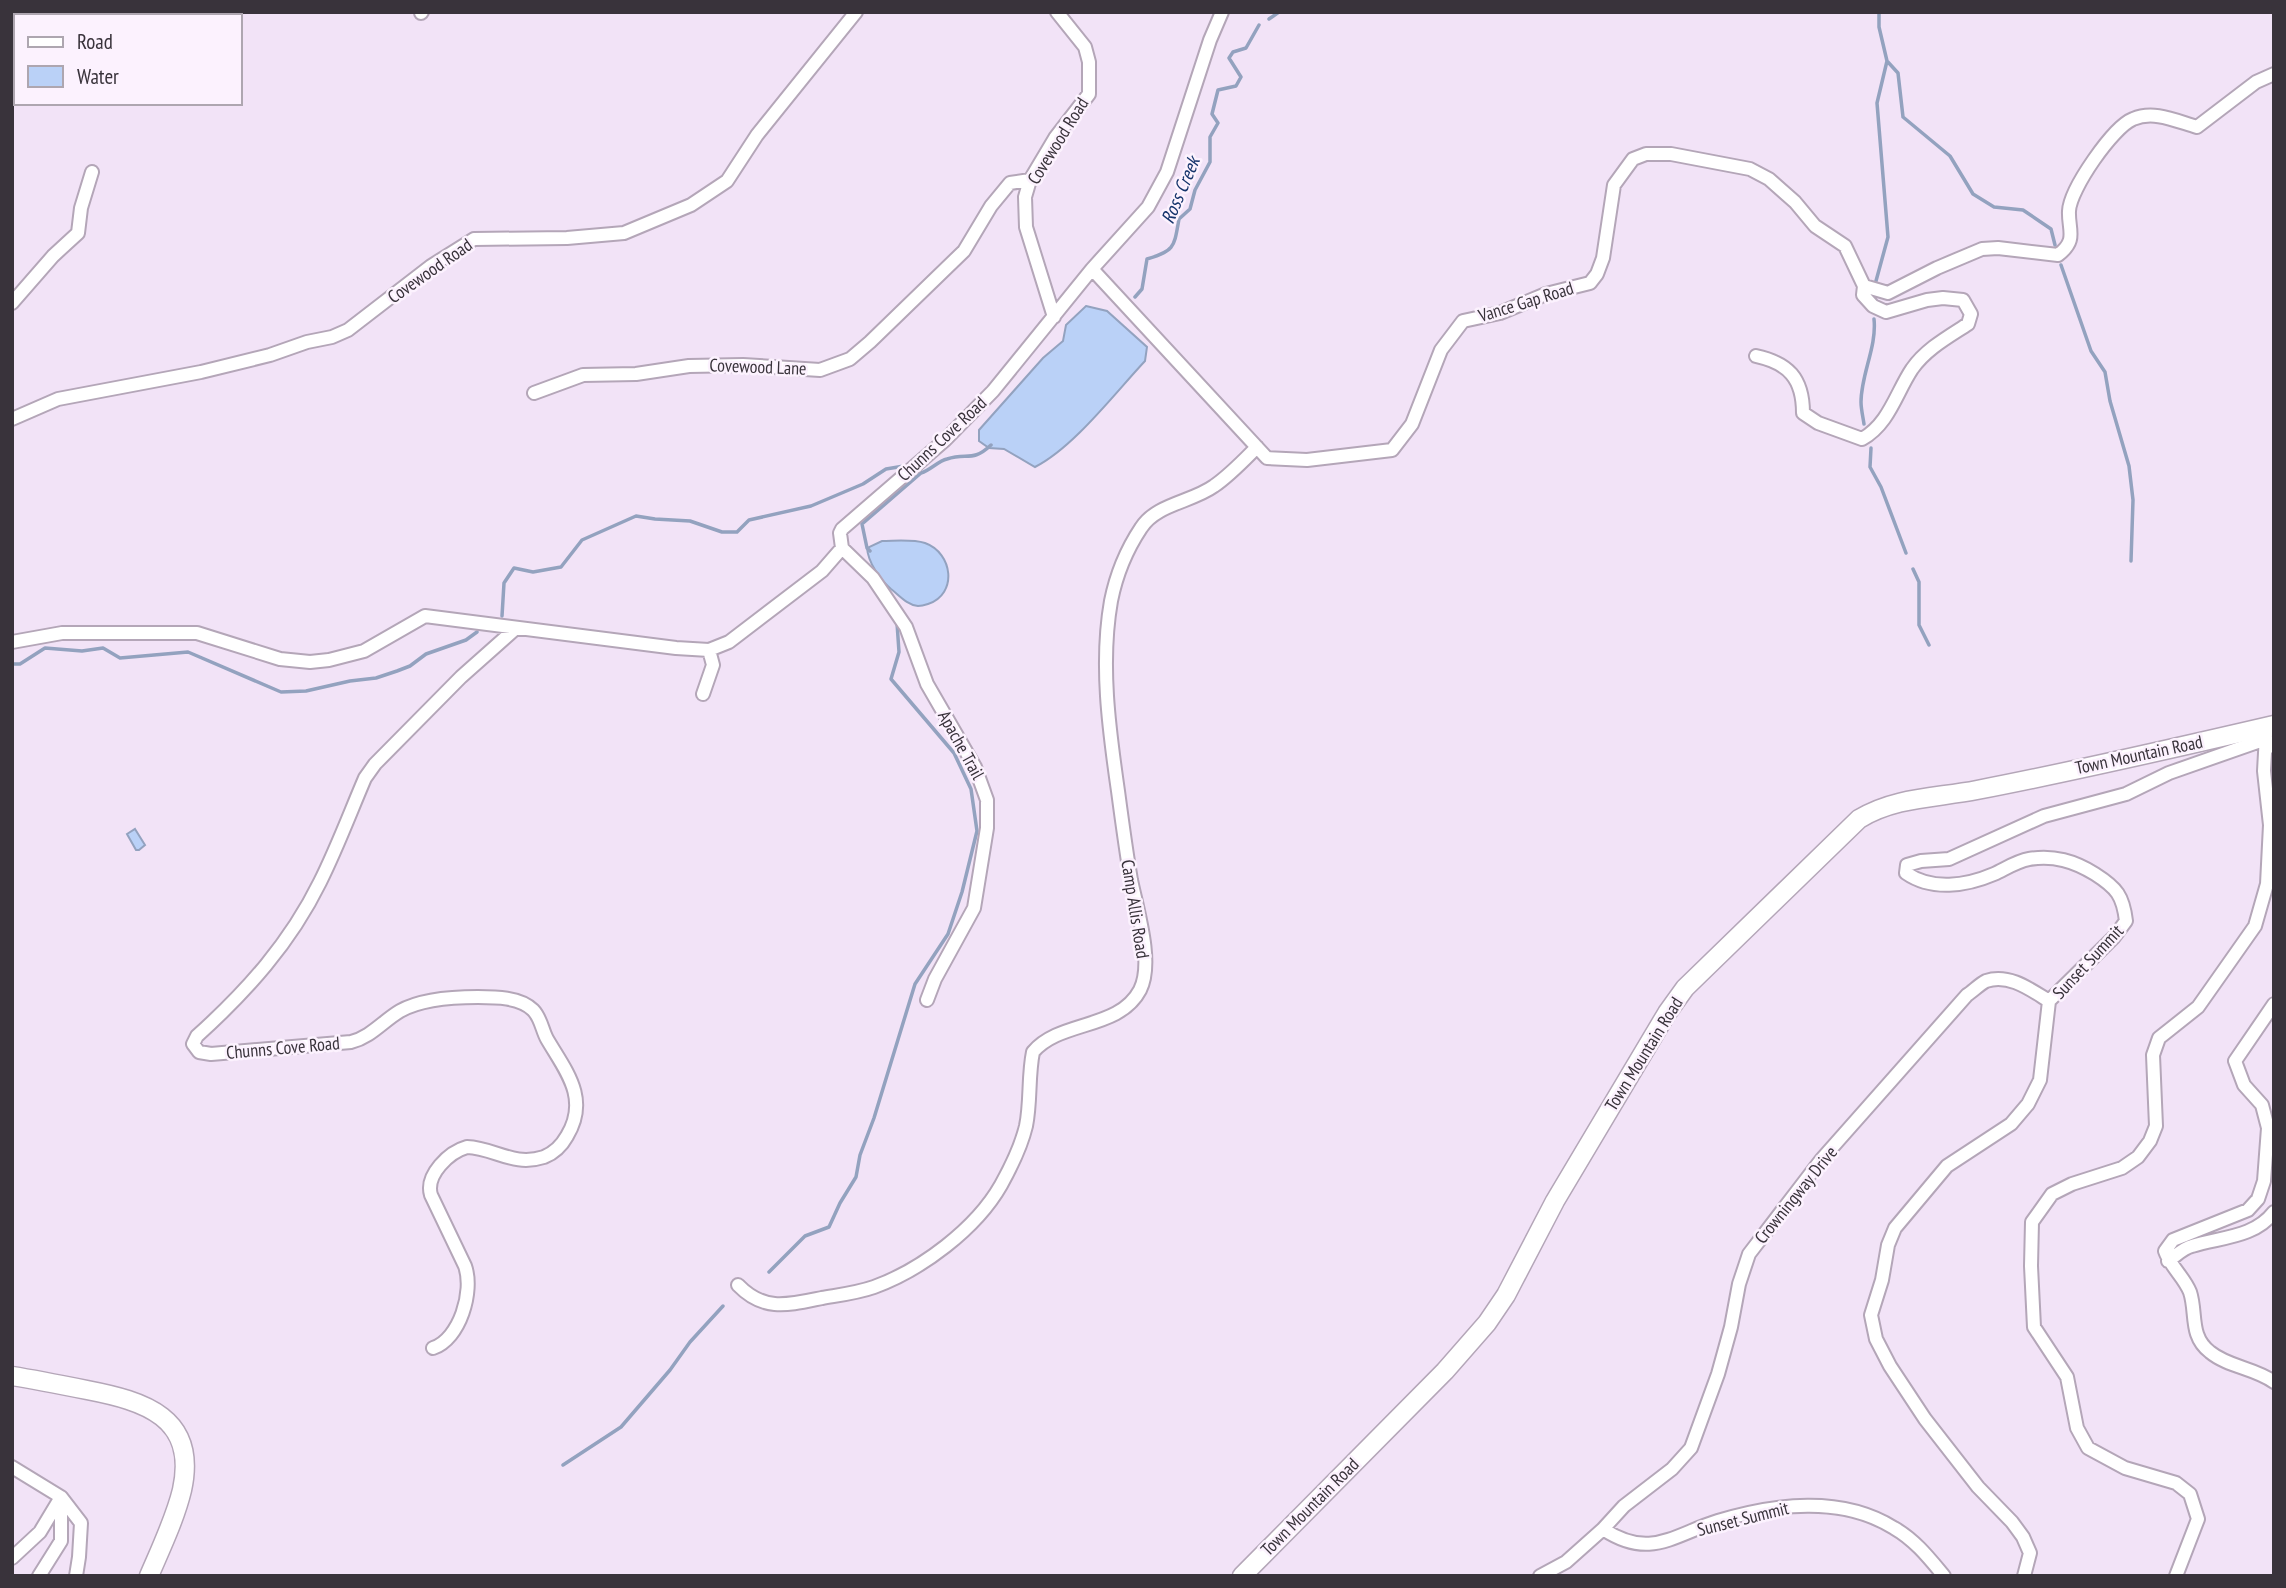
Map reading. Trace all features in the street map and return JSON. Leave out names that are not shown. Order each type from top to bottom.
[{"type":"main road","name":"Town Mountain Road","points":[[1242,1576],[1444,1371],[1487,1323],[1506,1295],[1555,1201],[1667,1013],[1685,988],[1859,819],[1872,811],[1900,802],[1974,791],[2270,735]]},
{"type":"main road","points":[[12,1376],[111,1395],[145,1405],[160,1413],[174,1428],[183,1451],[185,1468],[182,1489],[149,1576]]},
{"type":"street","name":"Covewood Road","points":[[12,418],[58,399],[201,372],[332,337],[348,330],[431,266],[474,239],[567,238],[624,233],[691,205],[727,181],[757,135],[856,12]]},
{"type":"street","name":"Covewood Road","points":[[1054,317],[1026,227],[1025,197],[1030,180],[1055,138],[1089,94],[1089,62],[1085,47],[1057,12]]},
{"type":"street","name":"Chunns Cove Road","points":[[709,650],[743,633],[822,571],[842,548],[842,529],[963,423],[1148,207],[1159,189],[1179,139],[1210,40],[1222,12]]},
{"type":"street","points":[[1864,286],[1888,293],[1982,249],[1998,248],[2058,255],[2069,243],[2072,230],[2069,209],[2077,191],[2091,163],[2122,126],[2133,119],[2160,116],[2197,127],[2256,82],[2274,74]]},
{"type":"street","name":"Vance Gap Road","points":[[1092,270],[1267,458],[1307,460],[1392,450],[1412,424],[1441,350],[1463,321],[1500,313],[1546,294],[1590,284],[1598,274],[1603,258],[1614,185],[1633,159],[1646,154],[1671,154],[1750,169],[1769,179],[1795,202],[1815,226],[1845,246],[1864,286],[1863,295],[1873,306],[1886,312],[1943,298],[1963,300],[1971,314],[1968,324],[1931,348],[1913,368],[1896,401],[1873,433],[1862,439],[1818,423],[1803,413],[1794,375],[1775,360],[1756,356]]},
{"type":"street","points":[[12,303],[53,256],[78,233],[81,208],[92,172]]},
{"type":"street","name":"Covewood Lane","points":[[534,393],[583,375],[636,374],[689,366],[743,365],[820,370],[850,359],[964,251],[991,206],[1010,183],[1030,180]]},
{"type":"street","name":"Camp Allis Road","points":[[738,1285],[750,1298],[768,1303],[793,1304],[855,1292],[894,1278],[956,1239],[999,1188],[1017,1154],[1026,1127],[1032,1052],[1047,1038],[1120,1011],[1139,992],[1144,980],[1144,949],[1128,863],[1107,687],[1111,600],[1121,567],[1143,525],[1153,516],[1212,488],[1257,447]]},
{"type":"street","name":"Apache Trail","points":[[842,548],[873,578],[906,627],[927,684],[975,767],[988,800],[987,828],[974,908],[935,979],[927,1000]]},
{"type":"street","points":[[12,642],[72,632],[197,633],[280,659],[310,662],[364,651],[425,616],[515,629],[709,650],[713,665],[703,694]]},
{"type":"street","name":"Chunns Cove Road","points":[[433,1348],[444,1343],[459,1322],[468,1279],[465,1266],[431,1195],[429,1186],[432,1177],[452,1154],[467,1147],[509,1159],[546,1156],[564,1140],[576,1118],[575,1096],[569,1073],[546,1037],[533,1010],[509,999],[451,998],[415,1005],[400,1011],[368,1035],[351,1042],[211,1054],[199,1052],[193,1044],[197,1036],[248,988],[294,929],[321,881],[360,790],[375,764],[461,677],[515,629]]},
{"type":"street","points":[[2176,1576],[2197,1519],[2190,1493],[2176,1483],[2125,1468],[2088,1448],[2077,1428],[2067,1377],[2034,1327],[2032,1222],[2052,1194],[2072,1184],[2123,1168],[2138,1157],[2150,1141],[2156,1126],[2153,1055],[2159,1038],[2198,1007],[2255,926],[2267,884],[2270,825],[2263,752],[2270,735]]},
{"type":"street","name":"Sunset Summit","points":[[2024,1576],[2030,1553],[2023,1537],[1978,1487],[1925,1419],[1890,1366],[1876,1339],[1871,1315],[1882,1280],[1888,1245],[1895,1228],[1947,1166],[2011,1124],[2028,1104],[2040,1080],[2049,1001],[2126,921],[2124,903],[2114,887],[2074,861],[2026,859],[1984,878],[1962,884],[1926,884],[1906,873],[1907,866],[1921,861],[1949,859],[2044,816],[2126,794],[2169,773],[2270,735]]},
{"type":"street","name":"Crowningway Drive","points":[[1603,1529],[1624,1506],[1672,1469],[1691,1448],[1718,1374],[1749,1254],[1821,1160],[1968,995],[1986,981],[2020,983],[2049,1001]]},
{"type":"street","points":[[2274,1004],[2235,1061],[2244,1085],[2262,1105],[2268,1128],[2264,1181],[2258,1199],[2248,1210],[2173,1240],[2165,1251],[2168,1261],[2191,1295],[2194,1330],[2209,1352],[2264,1375],[2274,1382]]},
{"type":"street","points":[[2168,1261],[2189,1246],[2232,1237],[2253,1229],[2274,1212]]},
{"type":"street","points":[[12,1467],[61,1497],[81,1523],[76,1576]]},
{"type":"street","points":[[12,1558],[40,1532],[61,1497]]},
{"type":"street","points":[[39,1576],[61,1541],[61,1497]]},
{"type":"street","name":"Sunset Summit","points":[[1603,1529],[1614,1536],[1643,1545],[1659,1544],[1718,1521],[1781,1507],[1817,1504],[1867,1515],[1895,1528],[1917,1545],[1944,1576]]},
{"type":"street","points":[[1540,1576],[1566,1562],[1603,1529]]},
{"type":"water","points":[[1086,306],[1107,311],[1147,347],[1145,361],[1079,433],[1035,467],[1004,449],[989,448],[979,441],[979,430],[1043,358],[1063,341],[1066,325]]},
{"type":"water","points":[[882,541],[925,543],[942,555],[948,583],[938,599],[926,605],[914,605],[887,585],[872,565],[867,548]]},
{"type":"water","points":[[135,829],[145,845],[139,850],[136,850],[127,834]]},
{"type":"waterway","name":"Ross Creek","points":[[1269,19],[1279,12]]},
{"type":"waterway","points":[[1876,281],[1888,237],[1877,103],[1887,61],[1879,27],[1879,12]]},
{"type":"waterway","name":"Ross Creek","points":[[1135,297],[1142,289],[1147,259],[1172,246],[1179,219],[1190,209],[1195,190],[1210,162],[1210,137],[1218,123],[1212,114],[1218,90],[1236,86],[1241,77],[1229,58],[1233,52],[1246,48],[1259,25]]},
{"type":"waterway","points":[[1887,61],[1898,73],[1903,117],[1950,156],[1973,194],[1994,207],[2023,210],[2051,229],[2055,245]]},
{"type":"waterway","points":[[2061,265],[2091,351],[2105,372],[2110,401],[2129,466],[2133,500],[2131,561]]},
{"type":"waterway","points":[[1864,424],[1861,405],[1863,381],[1873,340],[1874,319]]},
{"type":"waterway","points":[[870,551],[862,524],[921,473],[944,460],[979,454],[991,445]]},
{"type":"waterway","points":[[1871,448],[1870,467],[1881,487],[1906,553]]},
{"type":"waterway","points":[[502,616],[504,583],[514,568],[533,572],[561,567],[582,540],[636,516],[690,521],[722,532],[737,532],[749,520],[811,506],[863,484],[886,469],[904,466]]},
{"type":"waterway","points":[[1913,569],[1919,582],[1919,625],[1929,645]]},
{"type":"waterway","points":[[769,1272],[805,1236],[829,1227],[856,1177],[860,1155],[915,984],[948,934],[977,831],[971,789],[954,753],[891,679],[899,652],[897,623]]},
{"type":"waterway","points":[[12,664],[20,664],[45,648],[82,651],[103,648],[120,658],[188,652],[281,692],[306,691],[376,678],[397,671],[410,666],[426,654],[466,640],[477,632]]},
{"type":"waterway","points":[[563,1465],[621,1427],[723,1306]]}]
